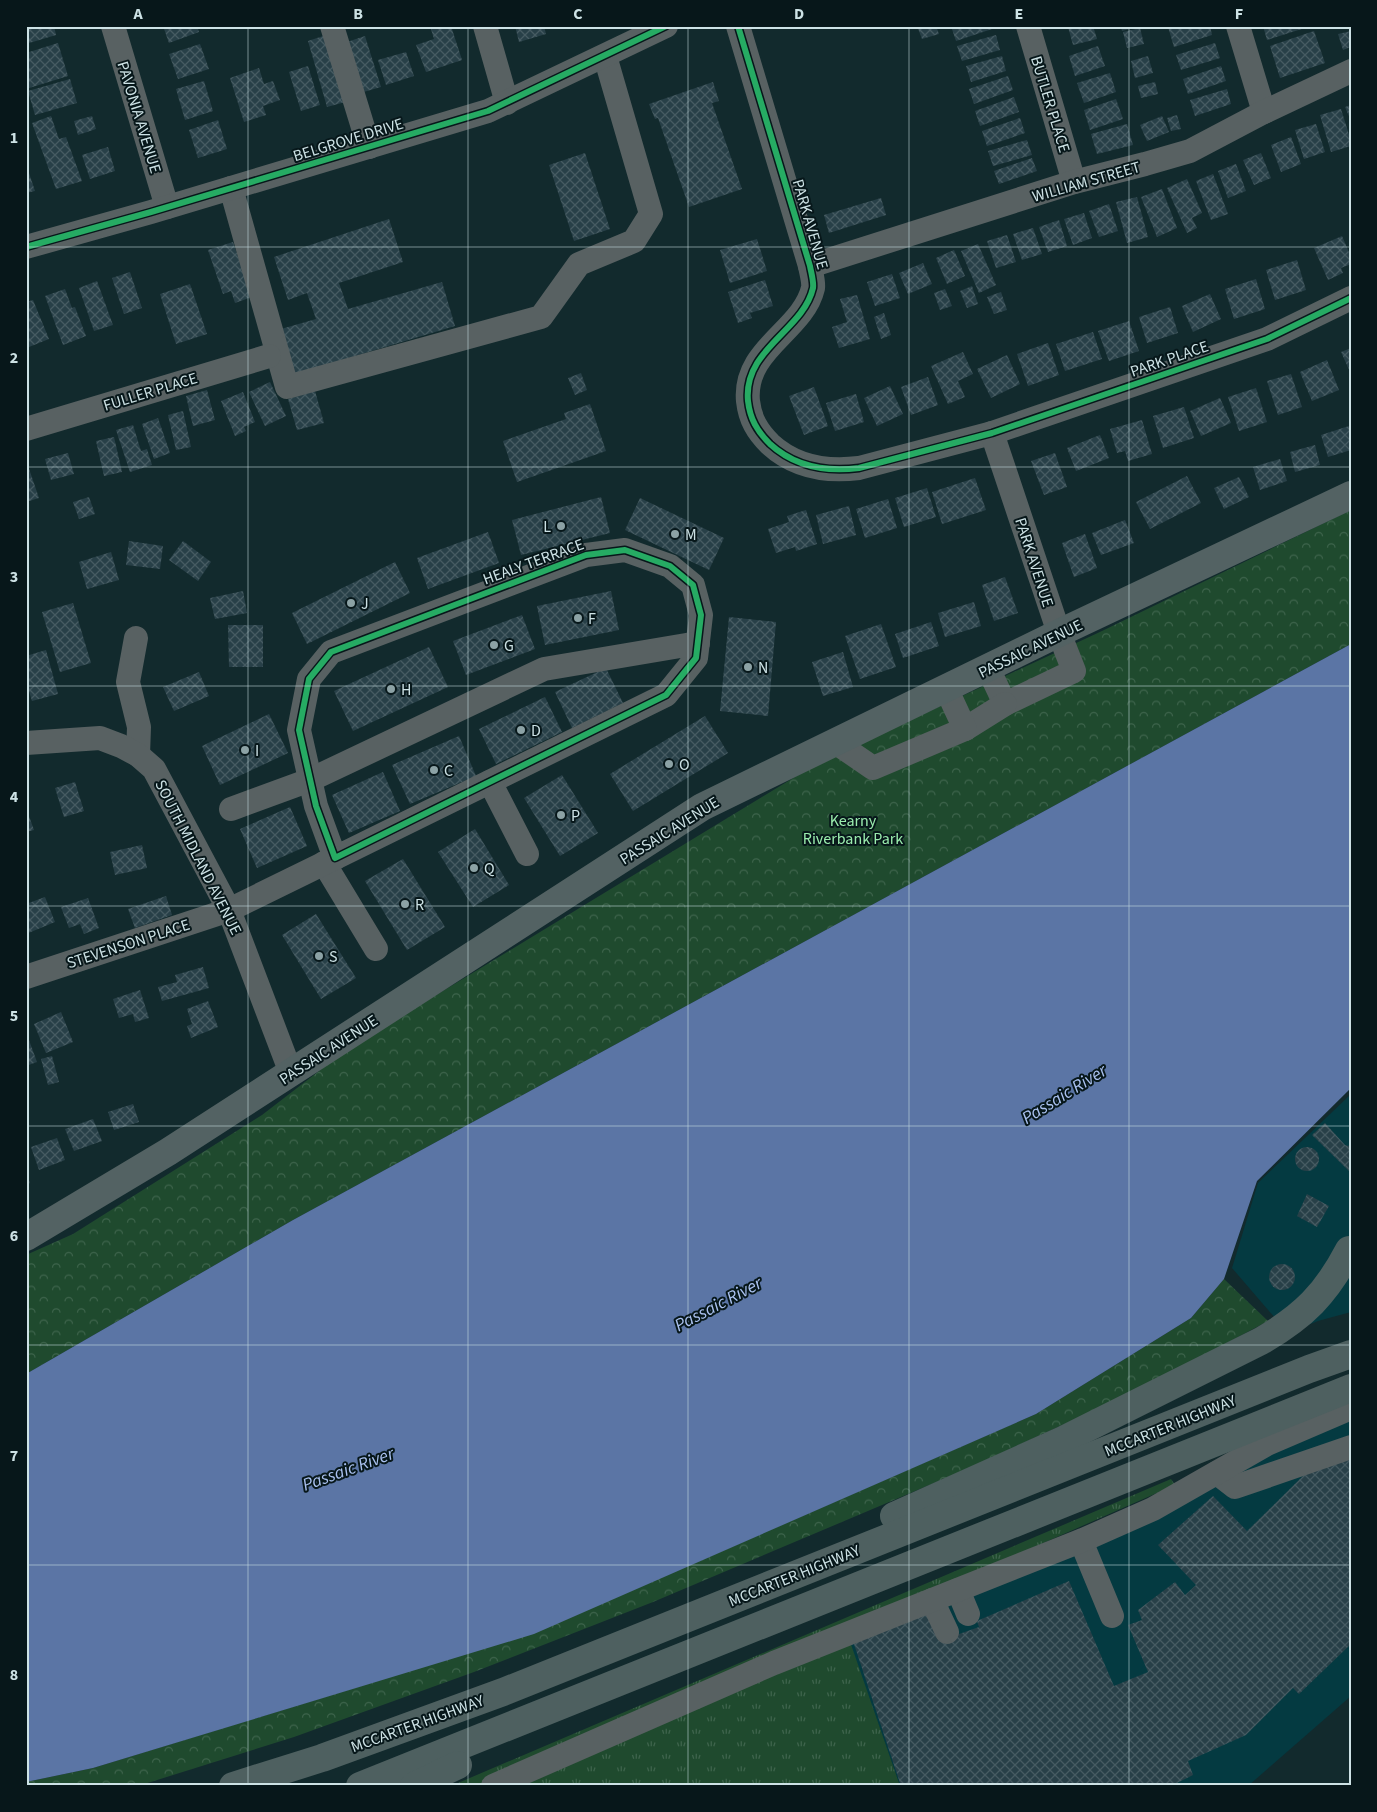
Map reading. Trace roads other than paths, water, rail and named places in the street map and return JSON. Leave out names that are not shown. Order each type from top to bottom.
[{"type":"highway","points":[[653,1632],[913,1507],[1055,1444],[1261,1342],[1302,1314],[1321,1295],[1338,1271],[1350,1248]]},
{"type":"highway","name":"MCCARTER HIGHWAY","points":[[233,1786],[322,1758],[443,1714],[1351,1354]]},
{"type":"highway","points":[[360,1786],[1351,1388]]},
{"type":"highway","points":[[414,1786],[635,1675]]},
{"type":"main road","name":"PASSAIC AVENUE","points":[[26,1237],[132,1175],[702,807],[1059,633],[1351,495]]},
{"type":"street","name":"PAVONIA AVENUE","points":[[113,26],[167,207]]},
{"type":"street","points":[[332,26],[369,147]]},
{"type":"street","points":[[485,26],[507,102]]},
{"type":"street","name":"BELGROVE DRIVE","points":[[26,247],[488,111],[666,26]]},
{"type":"street","name":"PARK AVENUE","points":[[738,26],[810,266],[813,287],[804,308],[768,349],[754,369],[747,388],[749,410],[759,433],[777,450],[800,463],[822,469],[844,470],[859,468],[992,433],[1059,633],[1074,671],[1005,704]]},
{"type":"street","name":"BUTLER PLACE","points":[[1028,26],[1074,182]]},
{"type":"street","points":[[1238,26],[1264,112]]},
{"type":"street","points":[[231,188],[287,387],[541,317],[579,264],[634,241],[651,214],[605,56]]},
{"type":"street","name":"WILLIAM STREET","points":[[810,266],[1074,182],[1190,151],[1264,112],[1351,71]]},
{"type":"street","name":"PARK PLACE","points":[[992,433],[1267,339],[1351,298]]},
{"type":"street","name":"FULLER PLACE","points":[[28,422],[269,356]]},
{"type":"street","name":"HEALY TERRACE","points":[[229,910],[666,695],[696,658],[701,615],[693,585],[670,566],[625,550],[586,555],[331,652],[309,679],[299,730],[329,860]]},
{"type":"street","points":[[136,638],[128,682],[139,727],[138,754]]},
{"type":"street","points":[[231,810],[310,780],[544,669],[698,643]]},
{"type":"street","points":[[834,742],[873,768],[965,728],[1005,704],[988,668]]},
{"type":"street","points":[[946,688],[965,728]]},
{"type":"street","name":"SOUTH MIDLAND AVENUE","points":[[26,743],[100,738],[138,754],[154,769],[229,910],[291,1073]]},
{"type":"street","points":[[490,782],[527,854]]},
{"type":"street","points":[[329,860],[376,949]]},
{"type":"street","name":"STEVENSON PLACE","points":[[26,977],[229,910]]},
{"type":"street","points":[[493,1786],[774,1663],[932,1600],[958,1590],[997,1585],[1036,1570],[1081,1541],[1153,1509],[1267,1444],[1351,1408]]},
{"type":"street","points":[[1217,1473],[1235,1487],[1351,1447]]},
{"type":"street","points":[[1081,1541],[1112,1616]]},
{"type":"street","points":[[958,1590],[968,1614]]},
{"type":"street","points":[[932,1600],[947,1632]]},
{"type":"water","name":"Passaic River","points":[[1351,644],[1351,1088],[1257,1181],[1224,1279],[1191,1318],[1036,1414],[534,1634],[93,1768],[26,1782],[26,1374],[293,1220]]},
{"type":"place","name":"L","points":[[561,526]]},
{"type":"place","name":"M","points":[[675,534]]},
{"type":"place","name":"J","points":[[351,603]]},
{"type":"place","name":"F","points":[[578,618]]},
{"type":"place","name":"G","points":[[494,645]]},
{"type":"place","name":"N","points":[[748,667]]},
{"type":"place","name":"H","points":[[391,689]]},
{"type":"place","name":"D","points":[[521,730]]},
{"type":"place","name":"I","points":[[245,750]]},
{"type":"place","name":"O","points":[[669,764]]},
{"type":"place","name":"C","points":[[434,770]]},
{"type":"place","name":"P","points":[[561,815]]},
{"type":"place","name":"Q","points":[[474,868]]},
{"type":"place","name":"R","points":[[405,904]]},
{"type":"place","name":"S","points":[[319,956]]},
{"type":"park label","name":"Kearny Riverbank Park","points":[[853,829]]}]
